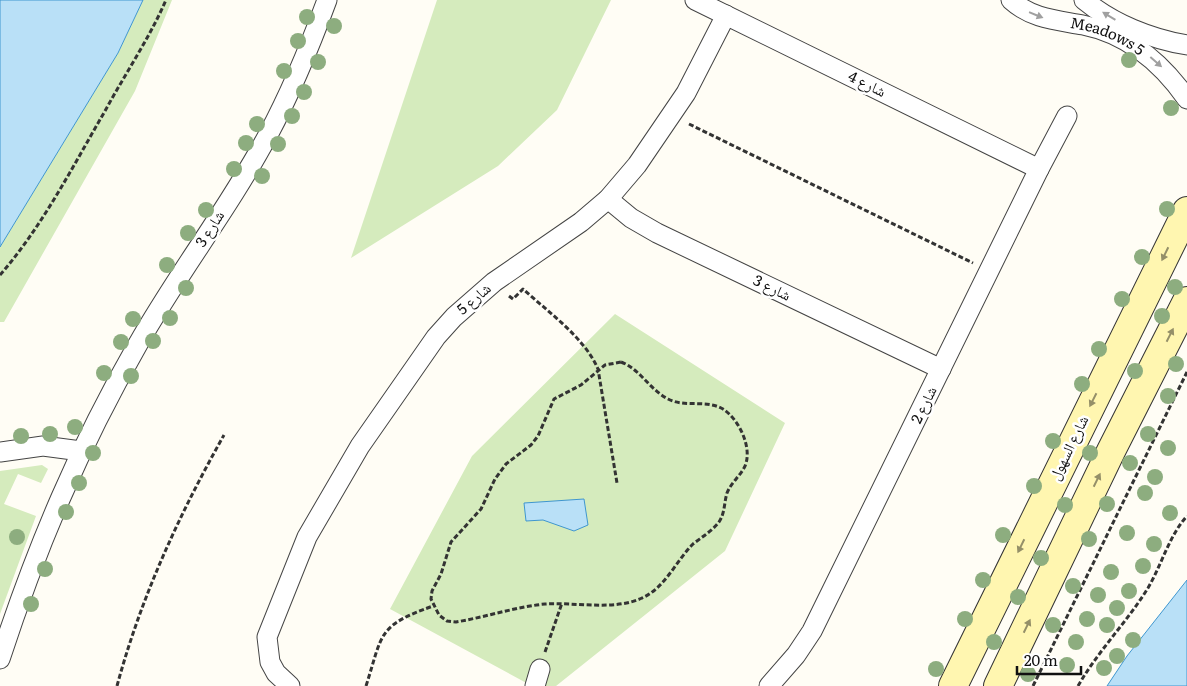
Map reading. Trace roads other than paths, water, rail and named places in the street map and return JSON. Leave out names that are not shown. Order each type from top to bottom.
[{"type":"main road","name":"شارع السهول","points":[[953,686],[1187,211]]},
{"type":"main road","points":[[998,686],[1110,451],[1187,301]]},
{"type":"street","name":"شارع 3","points":[[0,659],[23,588],[46,527],[81,451],[139,343],[268,136],[294,82],[327,0]]},
{"type":"street","name":"شارع 4","points":[[695,0],[1038,169]]},
{"type":"street","name":"Meadows 5","points":[[1011,0],[1039,17],[1097,29],[1122,38],[1162,68],[1187,99]]},
{"type":"street","points":[[1065,22],[1076,0]]},
{"type":"street","name":"Meadows 5","points":[[1084,0],[1126,26],[1149,36],[1187,46]]},
{"type":"street","name":"شارع 5","points":[[290,686],[276,673],[270,662],[267,637],[307,537],[360,446],[436,337],[454,316],[494,282],[581,222],[608,199],[673,116],[708,55],[726,15]]},
{"type":"street","name":"شارع 2","points":[[769,686],[796,655],[812,631],[1038,169],[1067,116]]},
{"type":"street","name":"شارع 3","points":[[608,199],[631,218],[657,234],[941,370]]},
{"type":"street","points":[[0,452],[43,446],[81,451]]},
{"type":"water","points":[[0,0],[143,0],[118,53],[0,247]]},
{"type":"water","points":[[584,499],[588,525],[574,531],[543,520],[526,521],[524,503]]},
{"type":"water","points":[[1187,580],[1187,686],[1107,686],[1127,656]]}]
